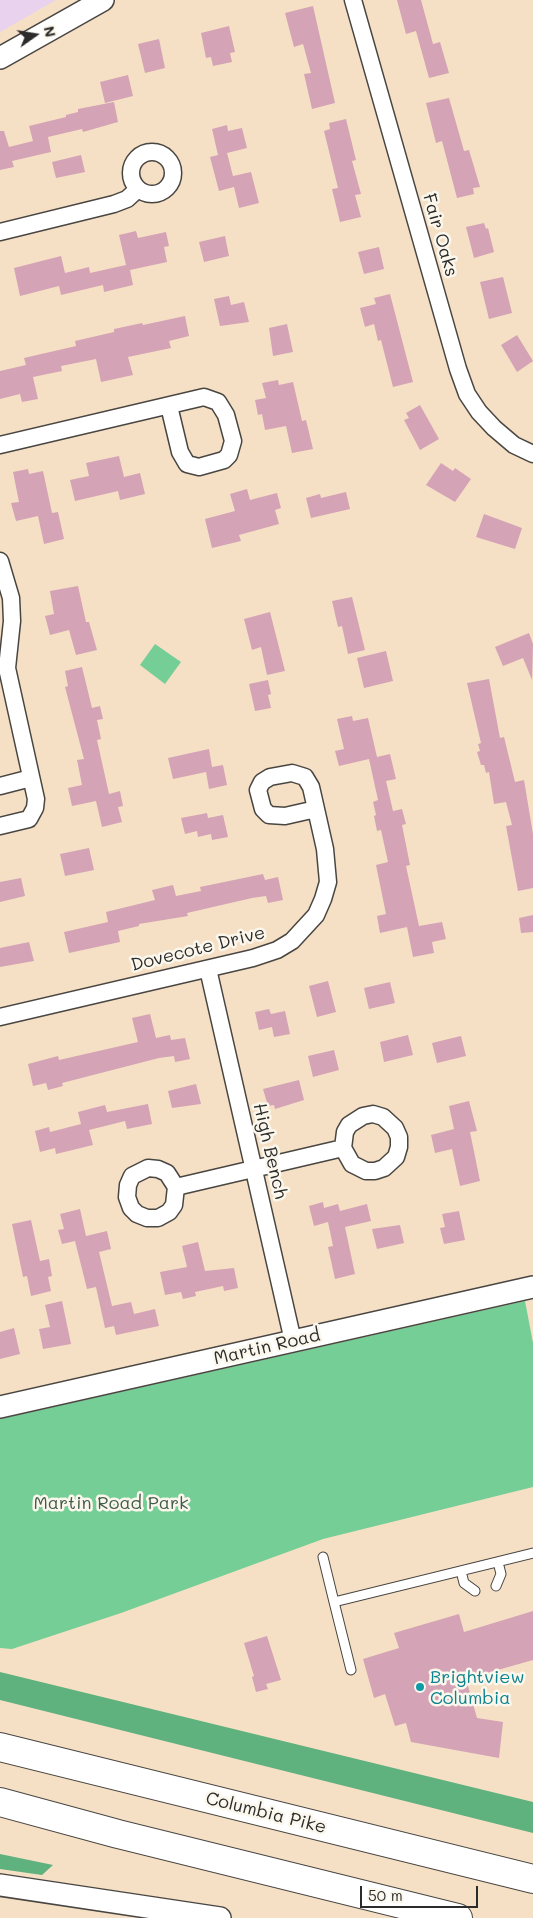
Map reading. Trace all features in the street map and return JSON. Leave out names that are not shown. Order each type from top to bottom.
[{"type":"highway","points":[[0,1733],[301,1822]]},
{"type":"highway","name":"Columbia Pike","points":[[0,1747],[533,1879]]},
{"type":"highway","points":[[0,1802],[118,1834],[458,1918]]},
{"type":"highway","points":[[0,1810],[118,1834]]},
{"type":"street","points":[[0,58],[103,0]]},
{"type":"street","name":"Fair Oaks","points":[[353,0],[458,369],[467,394],[479,412],[494,428],[514,444],[533,454]]},
{"type":"street","points":[[0,232],[114,204],[127,199],[138,189]]},
{"type":"street","points":[[0,445],[169,406],[204,398],[218,402],[226,415],[233,441],[230,455],[224,460],[199,467],[187,464],[180,452],[169,406]]},
{"type":"street","points":[[0,561],[10,598],[12,621],[4,664],[36,799],[36,808],[23,821],[0,826]]},
{"type":"street","points":[[0,786],[31,778]]},
{"type":"street","name":"Dovecote Drive","points":[[0,1017],[208,969],[277,950],[306,929],[316,915],[323,899],[328,873],[326,848],[316,809]]},
{"type":"street","name":"High Bench","points":[[208,969],[293,1341]]},
{"type":"street","points":[[176,1187],[343,1148]]},
{"type":"street","name":"Martin Road","points":[[0,1408],[533,1287]]},
{"type":"street","points":[[0,1885],[220,1918]]},
{"type":"lane","points":[[334,1602],[533,1553]]},
{"type":"lane","points":[[323,1557],[351,1670]]},
{"type":"lane","points":[[496,1586],[501,1574],[498,1562]]},
{"type":"lane","points":[[461,1571],[464,1583],[476,1591]]},
{"type":"shaded area","points":[[0,0],[56,0],[0,32]]},
{"type":"green space","points":[[155,644],[181,662],[165,684],[140,665]]},
{"type":"green space","name":"Martin Road Park","points":[[525,1301],[533,1343],[533,1487],[323,1539],[121,1613],[12,1649],[0,1648],[0,1419]]},
{"type":"green space","points":[[0,1672],[533,1802],[533,1833],[0,1700]]},
{"type":"green space","points":[[0,1854],[53,1865],[42,1875],[0,1869]]},
{"type":"building","points":[[397,0],[421,0],[433,44],[440,42],[449,73],[429,78],[416,31],[406,34]]},
{"type":"building","points":[[313,6],[335,103],[312,109],[304,74],[311,73],[303,44],[294,47],[285,13]]},
{"type":"building","points":[[229,26],[235,52],[230,53],[232,62],[213,66],[211,57],[206,58],[201,33]]},
{"type":"building","points":[[159,39],[165,68],[145,73],[138,44]]},
{"type":"building","points":[[128,75],[133,96],[105,103],[100,82]]},
{"type":"building","points":[[449,98],[464,151],[469,150],[480,187],[473,188],[474,194],[457,198],[442,141],[436,143],[426,103]]},
{"type":"building","points":[[114,102],[118,122],[83,132],[82,129],[48,137],[51,152],[12,161],[14,167],[0,170],[0,131],[4,131],[9,147],[33,141],[29,126],[66,117],[66,115],[78,112],[78,109]]},
{"type":"building","points":[[346,119],[356,160],[352,161],[361,194],[355,195],[361,217],[340,222],[332,189],[338,188],[324,131],[330,129],[329,123]]},
{"type":"building","points":[[227,125],[228,131],[242,128],[247,148],[227,153],[233,176],[251,172],[259,203],[239,208],[234,187],[219,191],[210,157],[218,155],[212,129]]},
{"type":"building","points":[[81,155],[85,172],[56,178],[52,162]]},
{"type":"building","points":[[484,223],[486,229],[488,228],[494,252],[474,258],[466,227]]},
{"type":"building","points":[[136,231],[138,238],[166,232],[169,246],[164,247],[167,262],[130,270],[133,285],[104,292],[103,285],[61,295],[59,286],[20,296],[14,268],[61,256],[65,273],[89,267],[90,273],[126,265],[119,235]]},
{"type":"building","points":[[225,236],[229,256],[204,262],[199,242]]},
{"type":"building","points":[[379,247],[384,269],[364,274],[358,252]]},
{"type":"building","points":[[503,277],[512,313],[489,319],[480,282]]},
{"type":"building","points":[[390,294],[413,382],[393,387],[381,340],[378,341],[374,324],[365,327],[360,308],[376,304],[374,298]]},
{"type":"building","points":[[229,296],[231,305],[244,302],[249,322],[220,326],[214,299]]},
{"type":"building","points":[[185,316],[189,336],[169,341],[171,348],[128,357],[133,375],[101,382],[96,359],[61,366],[62,371],[33,377],[38,399],[22,402],[20,394],[0,399],[0,371],[26,365],[24,358],[76,346],[75,341],[114,332],[114,329]]},
{"type":"building","points":[[287,324],[293,352],[273,356],[269,328]]},
{"type":"building","points":[[517,335],[533,361],[517,372],[501,345]]},
{"type":"building","points":[[278,380],[279,385],[293,382],[302,421],[306,420],[313,449],[292,453],[286,426],[265,430],[262,414],[258,415],[255,400],[266,398],[262,383]]},
{"type":"building","points":[[420,405],[439,439],[420,450],[404,420],[409,418],[406,413]]},
{"type":"building","points":[[119,456],[124,477],[140,473],[145,494],[120,500],[118,491],[75,501],[70,480],[89,476],[86,463]]},
{"type":"building","points":[[441,463],[453,471],[455,468],[471,479],[455,502],[426,485]]},
{"type":"building","points":[[28,469],[29,474],[43,471],[52,513],[58,512],[64,539],[44,544],[38,516],[16,521],[11,503],[19,502],[13,472]]},
{"type":"building","points":[[247,489],[250,500],[277,493],[281,508],[275,510],[279,524],[239,535],[241,541],[212,548],[205,519],[235,511],[230,494]]},
{"type":"building","points":[[346,492],[350,509],[311,518],[306,498],[320,494],[321,498]]},
{"type":"building","points":[[484,514],[522,528],[515,549],[476,537]]},
{"type":"building","points":[[78,586],[86,622],[89,622],[97,650],[76,655],[69,630],[50,635],[45,616],[54,614],[50,591]]},
{"type":"building","points":[[352,597],[365,650],[348,654],[342,626],[338,627],[332,601]]},
{"type":"building","points":[[270,612],[285,671],[267,675],[261,647],[252,650],[244,619]]},
{"type":"building","points":[[529,633],[533,644],[532,680],[523,658],[503,666],[495,647]]},
{"type":"building","points":[[386,651],[393,681],[364,688],[357,658]]},
{"type":"building","points":[[82,667],[92,708],[100,706],[103,719],[97,720],[101,739],[97,740],[109,794],[120,791],[123,806],[118,807],[122,822],[102,827],[96,801],[72,806],[68,788],[82,785],[77,760],[84,759],[65,687],[68,686],[65,671]]},
{"type":"building","points":[[489,679],[500,738],[504,737],[515,782],[524,780],[533,834],[533,888],[518,891],[506,826],[512,825],[506,802],[494,804],[489,772],[486,773],[484,765],[481,765],[477,752],[480,751],[478,744],[481,743],[467,683]]},
{"type":"building","points":[[268,680],[271,694],[268,695],[271,708],[255,711],[249,684]]},
{"type":"building","points":[[352,716],[353,721],[368,718],[377,757],[390,754],[396,779],[386,781],[393,811],[402,809],[406,824],[402,825],[410,865],[406,866],[419,926],[442,922],[446,939],[432,942],[434,953],[413,957],[407,927],[380,933],[377,916],[386,914],[376,865],[388,862],[381,830],[377,831],[374,816],[376,815],[373,802],[378,800],[369,759],[339,766],[335,751],[344,749],[337,719]]},
{"type":"building","points":[[209,749],[212,767],[223,765],[227,785],[209,789],[206,772],[173,779],[168,758]]},
{"type":"building","points":[[207,813],[208,818],[223,815],[228,837],[212,840],[211,834],[198,837],[197,831],[185,834],[181,818]]},
{"type":"building","points":[[89,848],[94,870],[65,876],[60,854]]},
{"type":"building","points":[[263,874],[265,880],[278,877],[283,900],[268,903],[266,896],[252,898],[187,913],[188,916],[139,924],[139,926],[118,931],[120,942],[69,953],[64,932],[108,922],[106,912],[155,900],[152,890],[173,885],[176,896],[201,891],[200,887]]},
{"type":"building","points":[[21,878],[25,896],[0,902],[0,882]]},
{"type":"building","points":[[533,915],[533,932],[521,933],[519,918]]},
{"type":"building","points":[[29,942],[34,961],[0,967],[0,948]]},
{"type":"building","points":[[328,981],[336,1012],[317,1017],[309,986]]},
{"type":"building","points":[[390,982],[395,1003],[369,1009],[364,988]]},
{"type":"building","points":[[269,1009],[271,1014],[285,1011],[290,1034],[274,1037],[272,1027],[259,1030],[255,1012]]},
{"type":"building","points":[[150,1014],[156,1038],[170,1035],[171,1040],[185,1038],[190,1059],[175,1062],[174,1056],[159,1058],[62,1083],[63,1086],[48,1090],[46,1083],[33,1086],[28,1064],[58,1056],[59,1060],[138,1042],[132,1018]]},
{"type":"building","points":[[408,1035],[413,1055],[384,1062],[380,1042]]},
{"type":"building","points":[[461,1036],[466,1056],[437,1063],[432,1043]]},
{"type":"building","points":[[334,1050],[339,1070],[313,1077],[308,1056]]},
{"type":"building","points":[[299,1080],[304,1100],[275,1109],[274,1105],[268,1106],[263,1089]]},
{"type":"building","points":[[196,1084],[201,1104],[172,1108],[168,1091]]},
{"type":"building","points":[[469,1101],[477,1131],[470,1132],[480,1181],[460,1186],[452,1149],[435,1153],[431,1135],[454,1129],[449,1106]]},
{"type":"building","points":[[148,1104],[152,1124],[127,1129],[125,1121],[89,1130],[93,1145],[56,1154],[55,1148],[40,1152],[35,1131],[49,1127],[50,1132],[81,1124],[78,1112],[105,1105],[107,1112]]},
{"type":"building","points":[[323,1202],[324,1208],[338,1204],[340,1211],[367,1204],[371,1221],[345,1227],[355,1274],[335,1279],[328,1247],[333,1246],[328,1222],[314,1226],[309,1206]]},
{"type":"building","points":[[80,1209],[86,1236],[107,1231],[111,1249],[99,1252],[112,1306],[131,1302],[134,1314],[155,1309],[159,1326],[116,1335],[114,1326],[105,1328],[96,1287],[87,1289],[75,1241],[62,1244],[58,1230],[64,1229],[60,1214]]},
{"type":"building","points":[[459,1211],[465,1240],[444,1244],[440,1228],[445,1227],[442,1214]]},
{"type":"building","points":[[31,1220],[40,1261],[49,1259],[52,1276],[48,1277],[51,1291],[31,1296],[27,1276],[23,1277],[12,1224]]},
{"type":"building","points":[[400,1225],[404,1243],[377,1249],[372,1229]]},
{"type":"building","points":[[198,1242],[205,1271],[234,1268],[238,1288],[224,1291],[223,1286],[195,1292],[196,1296],[183,1299],[181,1292],[165,1295],[160,1272],[187,1267],[182,1246]]},
{"type":"building","points":[[62,1301],[71,1344],[43,1349],[39,1329],[50,1327],[45,1305]]},
{"type":"building","points":[[14,1328],[20,1354],[0,1359],[0,1332]]},
{"type":"building","name":"Brightview Columbia","points":[[533,1611],[533,1660],[466,1679],[477,1718],[503,1722],[499,1758],[411,1742],[406,1723],[395,1726],[385,1694],[374,1698],[363,1659],[399,1648],[394,1633],[459,1614],[464,1632]]},
{"type":"building","points":[[267,1636],[281,1680],[266,1684],[268,1689],[256,1692],[252,1677],[254,1676],[244,1643]]},
{"type":"place","name":"Brightview Columbia","points":[[420,1687]]}]
